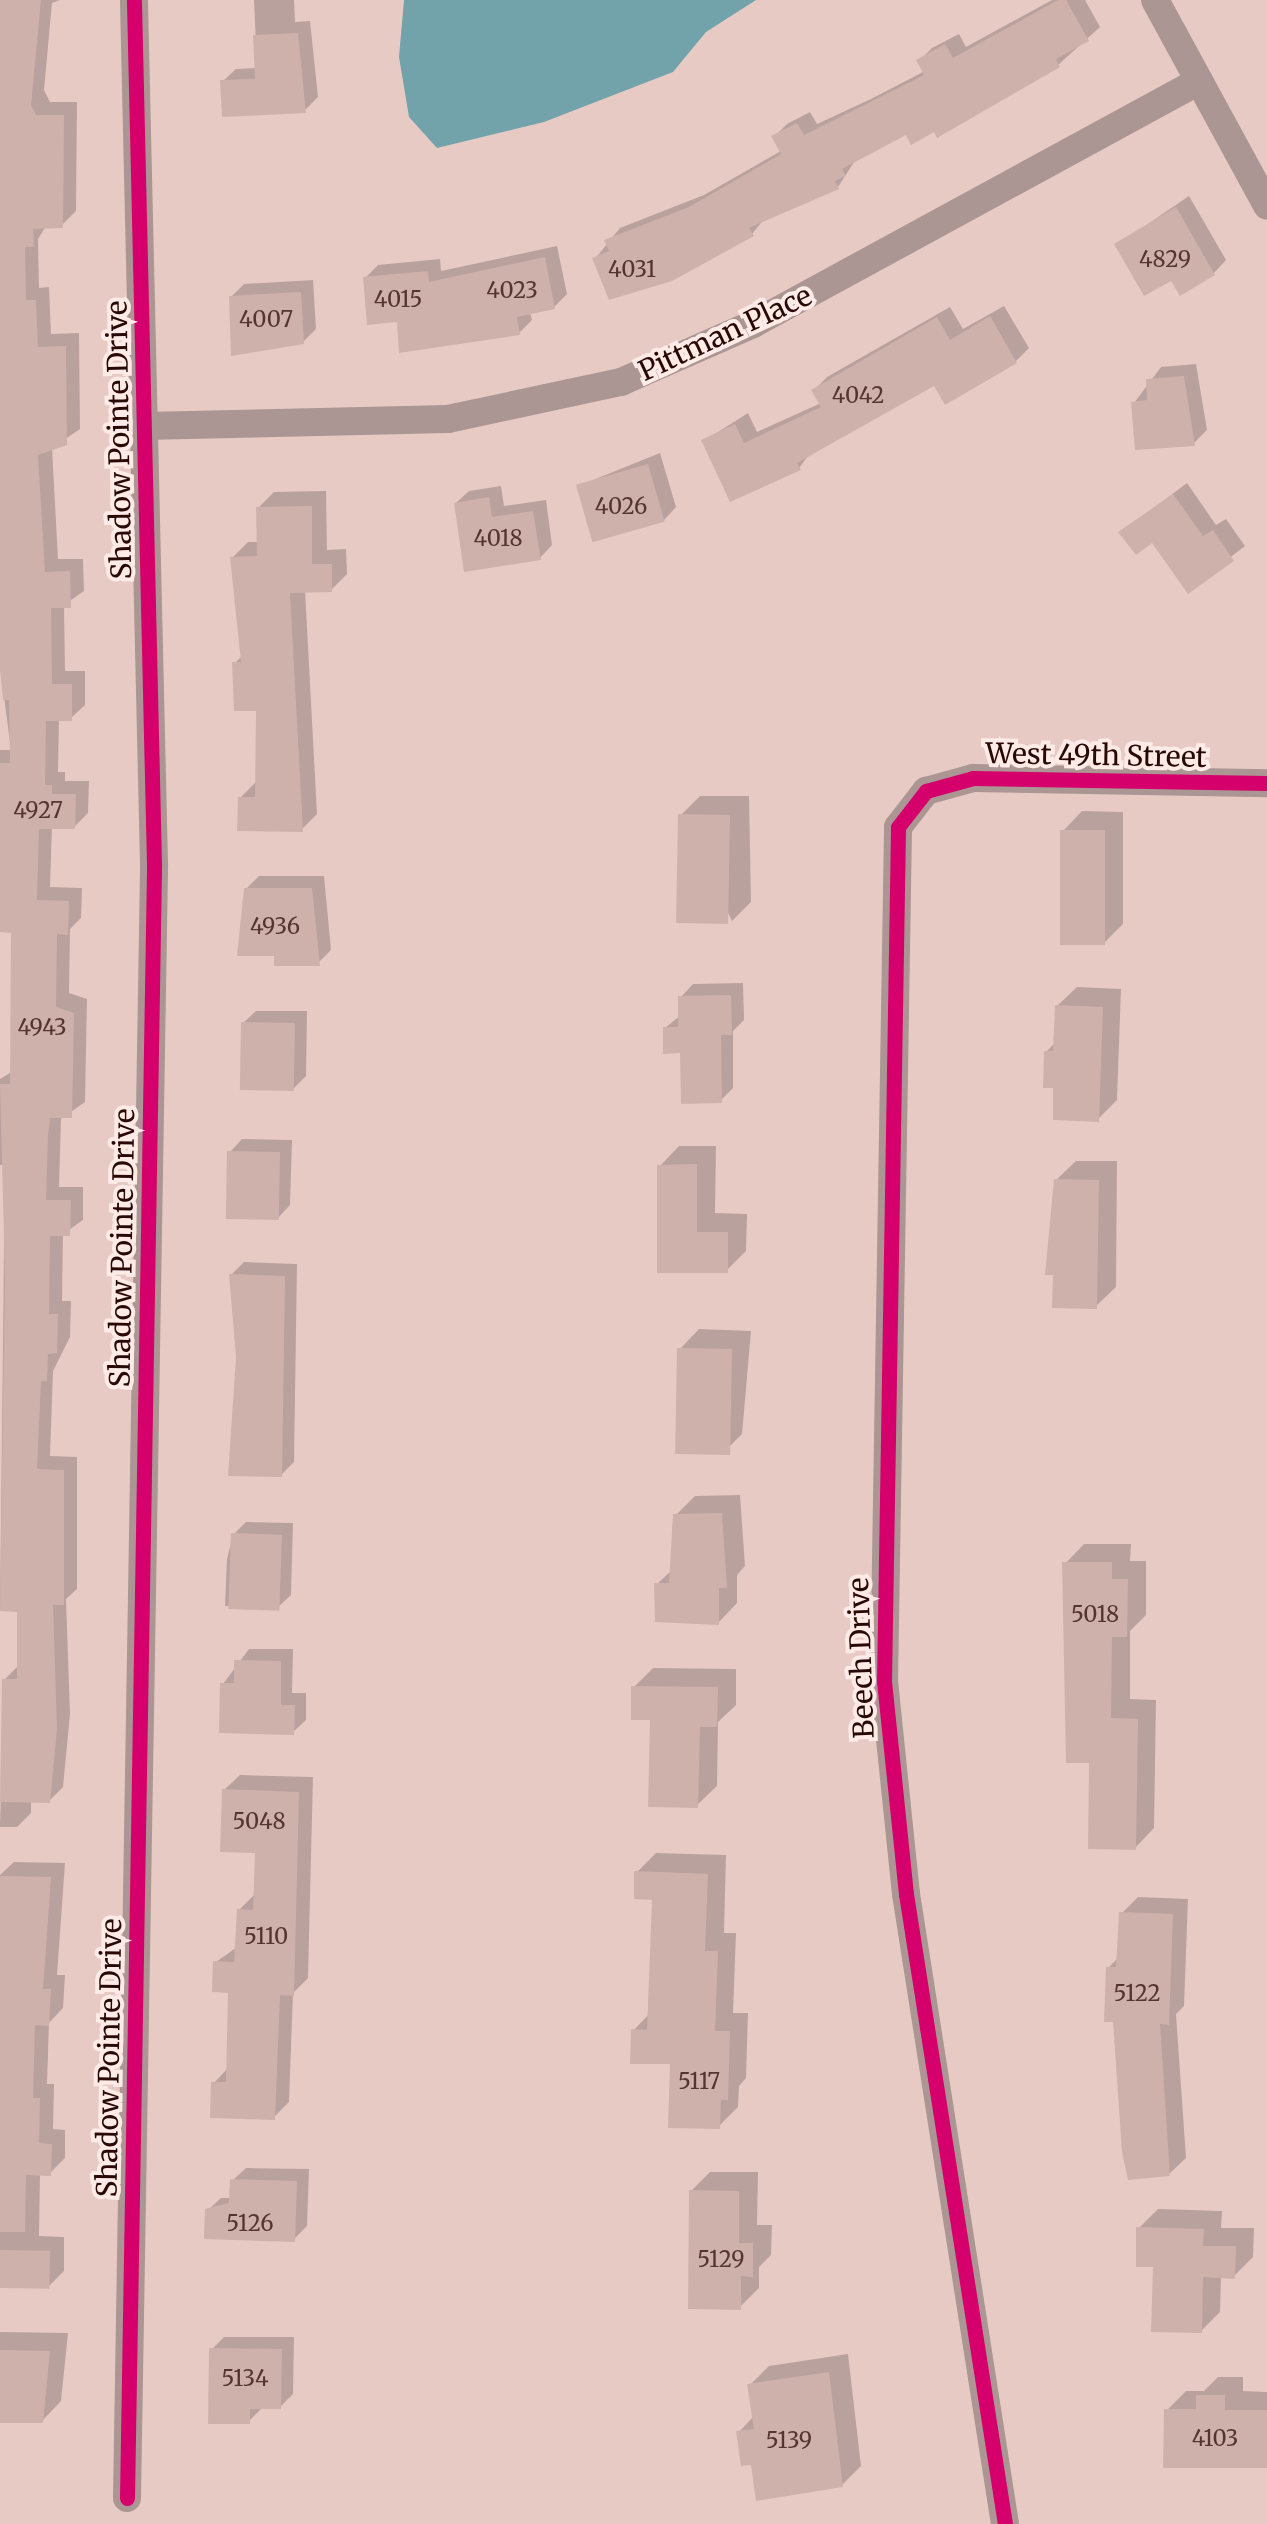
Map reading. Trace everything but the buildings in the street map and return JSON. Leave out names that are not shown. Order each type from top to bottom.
[{"type":"street","name":"Shadow Pointe Drive","points":[[127,2498],[154,864],[134,0]]},
{"type":"street","points":[[1154,0],[1267,204]]},
{"type":"street","name":"Pittman Place","points":[[144,426],[448,419],[621,382],[753,324],[1199,81]]},
{"type":"street","name":"West 49th Street","points":[[926,790],[973,778],[1267,783]]},
{"type":"street","name":"Beech Drive","points":[[926,790],[898,827],[884,1682],[912,1932],[1005,2524]]},
{"type":"water","points":[[404,0],[756,0],[706,32],[673,72],[544,122],[437,148],[409,117],[399,57]]},
{"type":"cycle path","points":[[127,2498],[154,864],[134,0]]},
{"type":"cycle path","points":[[1005,2524],[906,1894],[884,1682],[898,827],[926,791],[973,778],[1267,783]]}]
